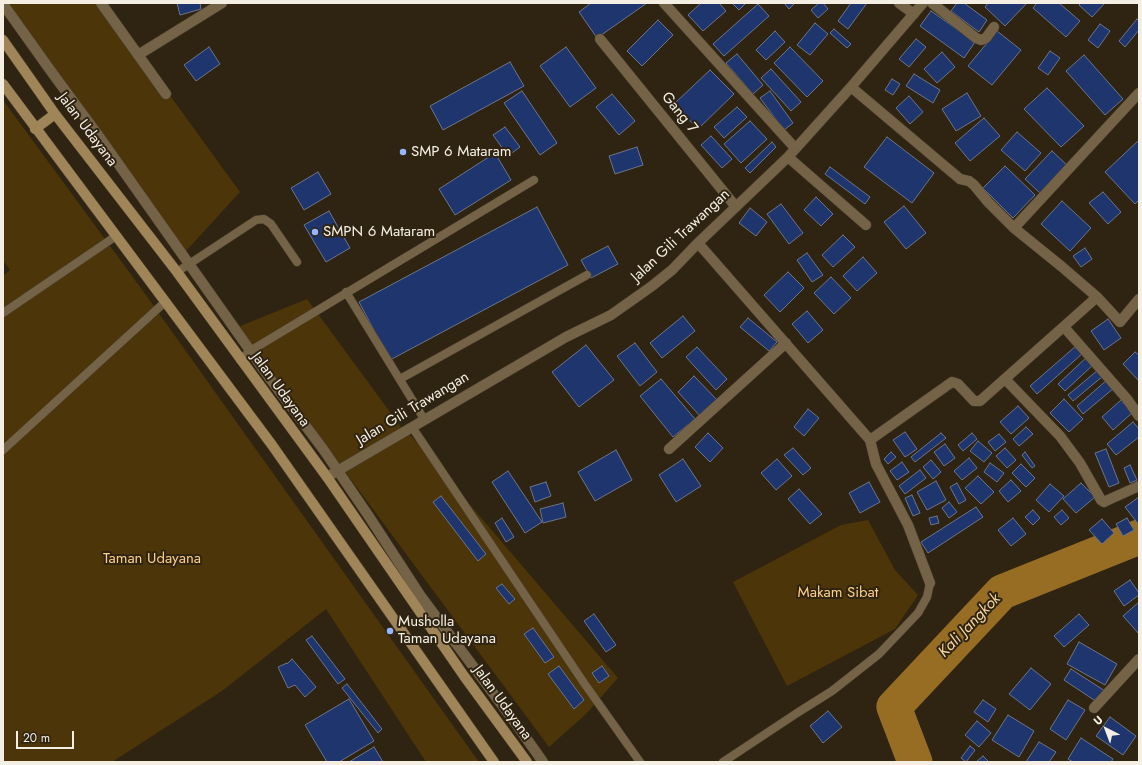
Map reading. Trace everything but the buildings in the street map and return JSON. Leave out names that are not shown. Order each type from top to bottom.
[{"type":"main road","name":"Jalan Udayana","points":[[3,40],[56,114],[177,272],[327,477],[464,676],[527,762]]},
{"type":"main road","points":[[3,84],[35,129],[272,445],[494,762]]},
{"type":"main road","points":[[35,129],[56,114]]},
{"type":"street","points":[[101,3],[166,94]]},
{"type":"street","points":[[138,55],[222,3]]},
{"type":"street","points":[[664,3],[795,148]]},
{"type":"street","points":[[899,3],[914,14]]},
{"type":"street","name":"Jalan Gili Trawangan","points":[[327,477],[338,472],[424,419],[566,337],[611,315],[632,301],[672,270],[698,242],[788,157],[851,87],[923,3]]},
{"type":"street","points":[[932,3],[976,38],[981,40],[986,38],[994,27]]},
{"type":"street","points":[[3,4],[98,135],[250,351],[323,449],[420,595],[543,762]]},
{"type":"street","name":"Gang 7","points":[[600,38],[736,207]]},
{"type":"street","points":[[851,87],[960,179],[970,181],[988,202],[1014,228],[1097,297],[1120,322],[1139,298]]},
{"type":"street","points":[[1014,228],[1139,93]]},
{"type":"street","points":[[788,157],[866,225]]},
{"type":"street","points":[[698,242],[870,440],[876,464],[908,525],[930,583]]},
{"type":"street","points":[[870,440],[952,382],[958,384],[974,401],[978,402],[1006,379],[1097,297]]},
{"type":"street","points":[[1064,327],[1127,398],[1139,416]]},
{"type":"street","points":[[669,449],[786,343]]},
{"type":"street","points":[[1006,379],[1060,436],[1080,463],[1101,500],[1104,502],[1139,486]]},
{"type":"street","points":[[1094,708],[1139,659]]},
{"type":"lane","points":[[240,360],[250,351],[346,292],[534,180]]},
{"type":"lane","points":[[177,272],[256,220],[264,219],[271,224],[297,262]]},
{"type":"lane","points":[[3,313],[116,236]]},
{"type":"lane","points":[[400,379],[587,275]]},
{"type":"lane","points":[[346,292],[424,419]]},
{"type":"lane","points":[[3,450],[165,302]]},
{"type":"lane","points":[[412,427],[584,684],[640,762]]},
{"type":"lane","points":[[723,762],[832,691],[879,654],[918,613],[927,597],[930,583]]},
{"type":"green space","points":[[6,3],[103,3],[240,192],[186,251]]},
{"type":"green space","name":"Taman Udayana","points":[[3,100],[138,284],[479,762],[426,762],[326,609],[222,691],[112,762],[3,762],[3,276],[10,270],[3,260]]},
{"type":"green space","points":[[307,299],[401,427],[413,438],[618,678],[586,714],[549,747],[238,327]]},
{"type":"green space","name":"Makam Sibat","points":[[868,520],[895,570],[918,595],[895,629],[787,686],[733,582],[841,525]]},
{"type":"waterway","name":"Kali Jangkok","points":[[915,762],[894,707],[1002,592],[1139,537]]},
{"type":"place","name":"SMP 6 Mataram","points":[[403,152]]},
{"type":"place","name":"SMPN 6 Mataram","points":[[315,232]]},
{"type":"place","name":"Musholla Taman Udayana","points":[[390,631]]}]
